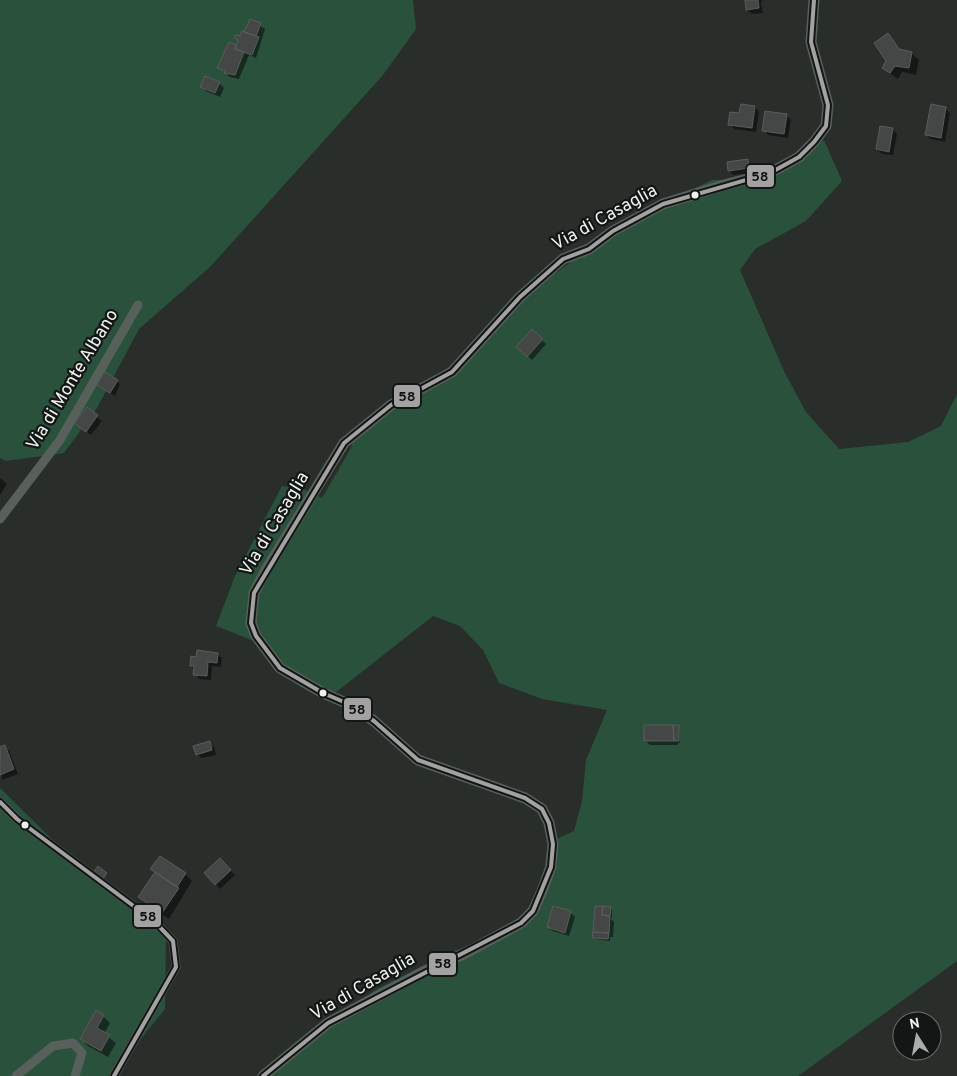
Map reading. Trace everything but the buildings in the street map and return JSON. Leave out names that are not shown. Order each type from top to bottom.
[{"type":"street","name":"Via di Casaglia","points":[[263,1076],[328,1023],[423,972],[472,950],[521,923],[533,912],[542,891],[551,867],[552,844],[549,823],[542,809],[536,805],[525,798],[418,760],[374,721],[351,705],[323,693],[280,668],[256,636],[251,622],[254,593],[266,570],[344,443],[391,406],[452,372],[520,297],[563,259],[589,249],[613,231],[663,204],[724,184],[770,174],[799,157],[814,142],[826,126],[828,105],[811,42],[814,0]]},
{"type":"street","name":"Via di Monte Albano","points":[[0,519],[60,440],[138,305]]},
{"type":"street","points":[[0,802],[17,819],[148,916],[172,941],[176,966],[114,1076]]},
{"type":"street","points":[[16,1076],[53,1046],[73,1043],[82,1054],[75,1076]]},
{"type":"green space","points":[[0,0],[413,0],[416,29],[383,75],[210,267],[139,329],[97,408],[64,453],[6,461],[0,458]]},
{"type":"green space","points":[[824,140],[842,181],[806,221],[755,249],[740,270],[784,371],[806,412],[839,449],[908,442],[941,426],[957,394],[957,961],[798,1076],[265,1076],[264,1073],[375,990],[445,955],[497,933],[529,911],[543,881],[548,843],[574,831],[582,801],[586,760],[607,710],[542,699],[499,683],[483,650],[460,626],[433,616],[335,693],[306,681],[254,641],[216,626],[235,576],[282,486],[303,489],[322,498],[351,448],[354,436],[371,422],[441,383],[508,313],[545,281],[590,248],[661,205],[712,180],[744,180],[794,162]]},
{"type":"green space","points":[[0,788],[65,852],[166,937],[165,1009],[111,1076],[0,1076]]},
{"type":"transit line","name":"58","points":[[263,1076],[328,1023],[521,923],[533,911],[551,867],[553,844],[549,823],[542,809],[525,798],[418,760],[374,721],[351,705],[323,693],[280,668],[256,636],[251,623],[254,593],[344,443],[391,405],[452,372],[520,297],[563,259],[589,249],[613,231],[663,204],[770,173],[799,157],[814,142],[826,126],[828,105],[811,42],[814,0]]},
{"type":"transit line","name":"58","points":[[0,802],[17,819],[155,922],[173,941],[176,967],[114,1076]]}]
